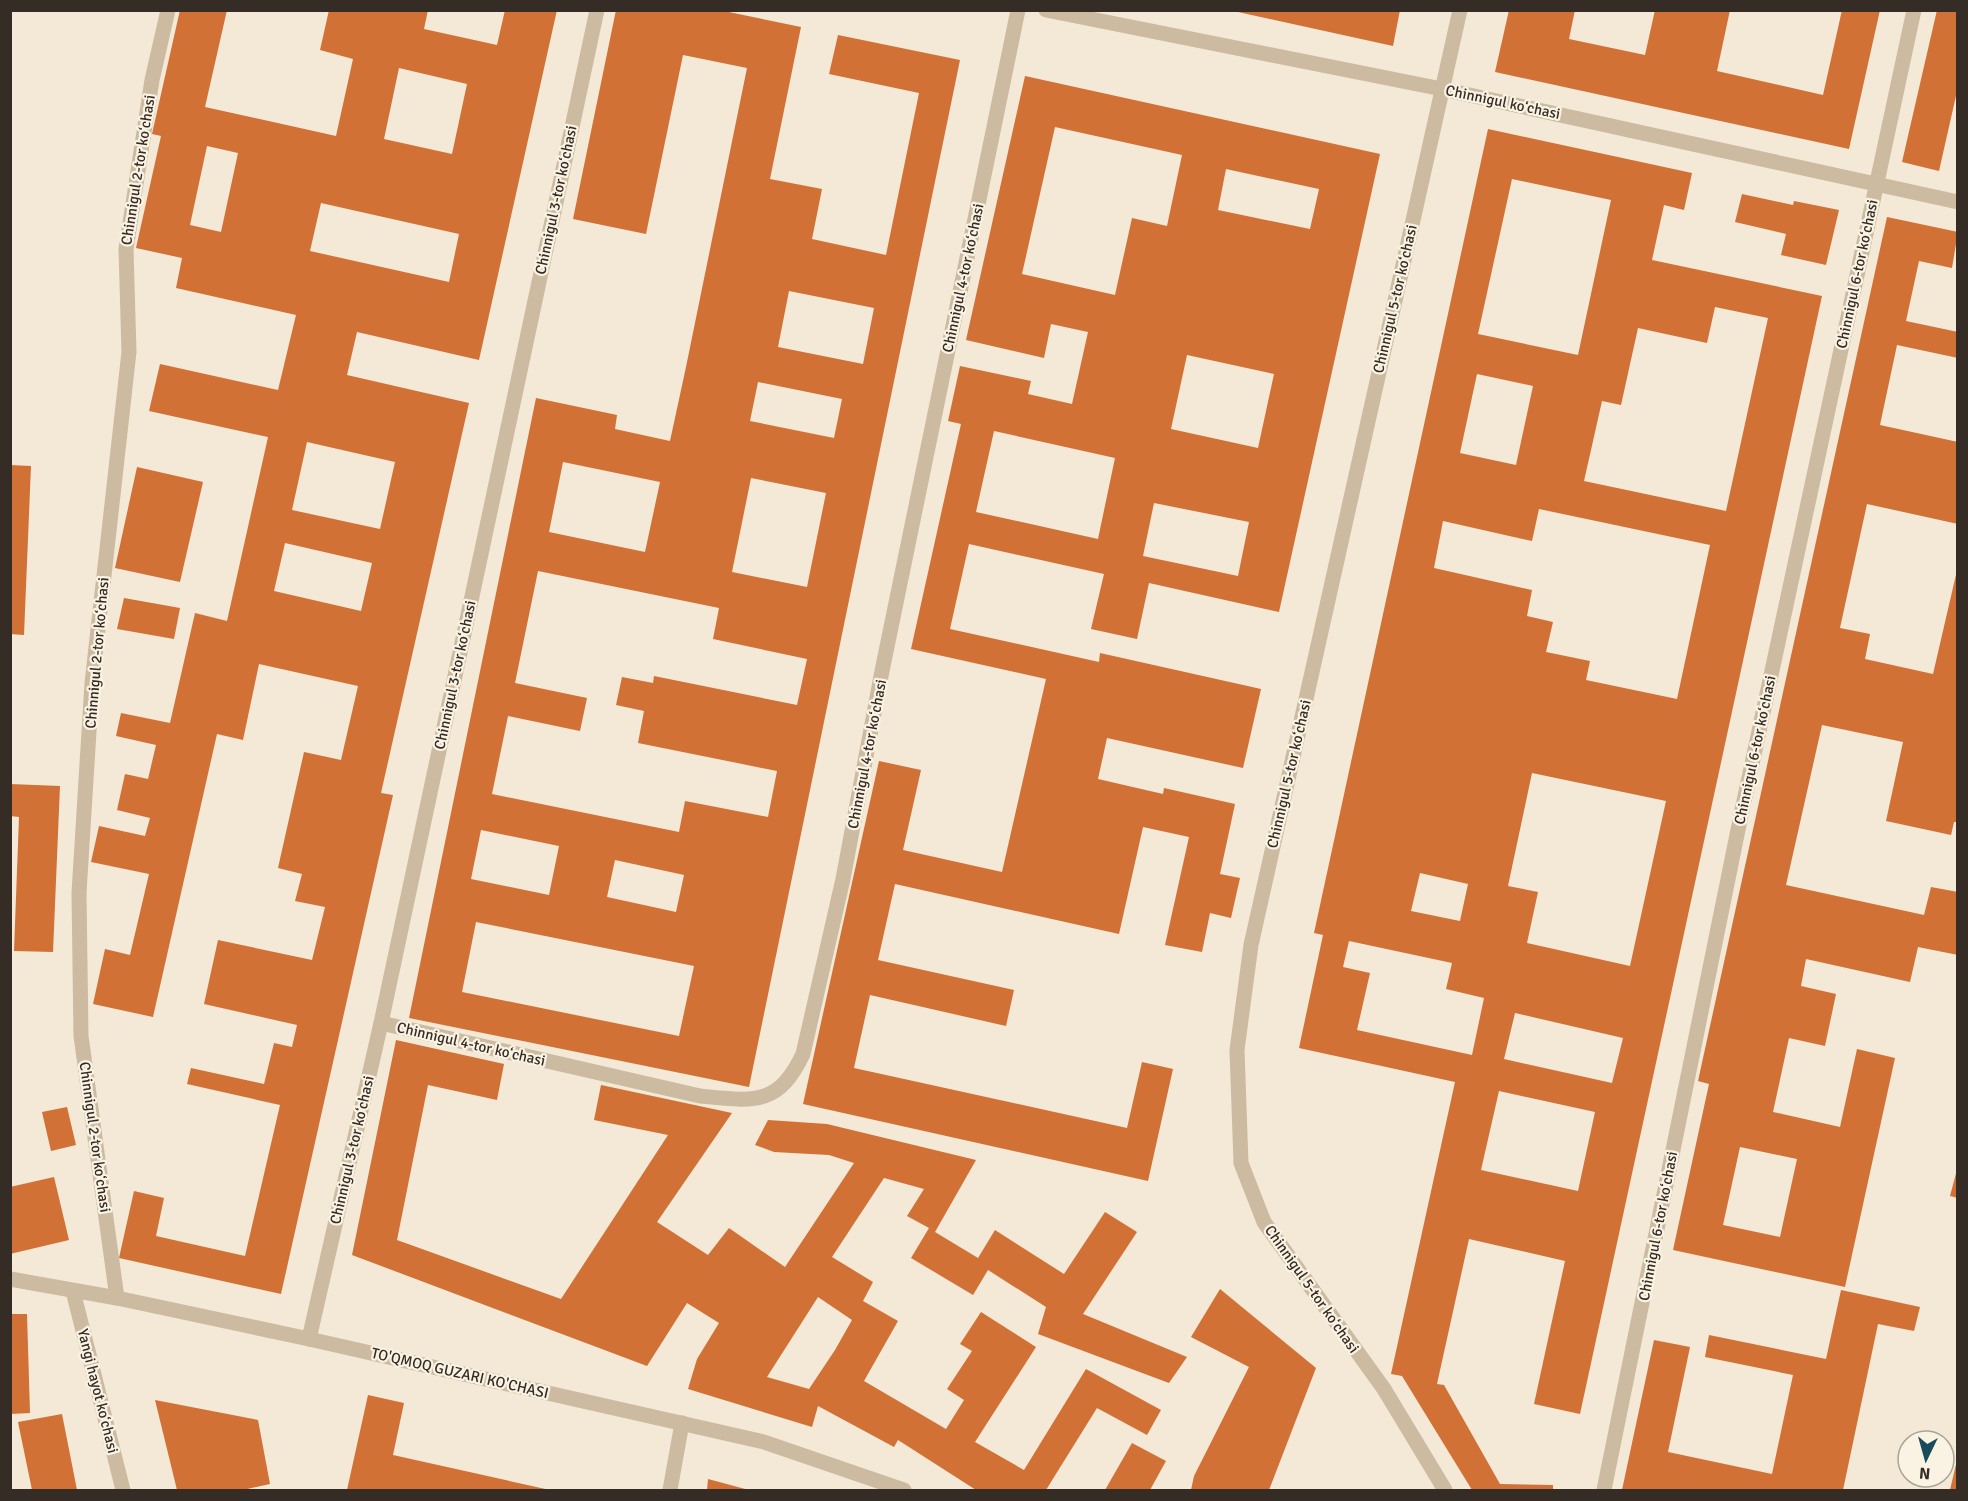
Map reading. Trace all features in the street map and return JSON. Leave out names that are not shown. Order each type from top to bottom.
[{"type":"street","name":"Chinnigul 2-tor koʻchasi","points":[[117,1298],[81,1036],[79,893],[92,683],[129,352],[126,249],[152,80],[168,10]]},
{"type":"street","name":"Chinnigul 3-tor koʻchasi","points":[[309,1339],[381,1023],[597,10]]},
{"type":"street","name":"Chinnigul 4-tor koʻchasi","points":[[381,1023],[700,1095],[736,1099],[761,1098],[778,1090],[793,1076],[803,1054],[843,879],[885,659],[1018,10]]},
{"type":"street","name":"Chinnigul koʻchasi","points":[[1046,10],[1442,89],[1958,202]]},
{"type":"street","name":"Chinnigul 5-tor koʻchasi","points":[[1445,1491],[1384,1389],[1264,1222],[1241,1163],[1237,1102],[1237,1050],[1251,945],[1460,10]]},
{"type":"street","name":"Chinnigul 6-tor koʻchasi","points":[[1604,1491],[1741,814],[1914,10]]},
{"type":"street","name":"TO'QMOQ GUZARI KO'CHASI","points":[[10,1279],[117,1298],[309,1339],[764,1442],[904,1491]]},
{"type":"street","name":"Yangi hayot koʻchasi","points":[[73,1291],[123,1491]]},
{"type":"street","points":[[670,1491],[682,1424]]},
{"type":"building","points":[[180,10],[227,10],[205,107],[336,136],[353,59],[320,50],[329,10],[428,10],[424,29],[497,45],[505,10],[557,10],[479,360],[357,332],[347,375],[469,403],[381,793],[393,795],[281,1294],[119,1258],[134,1191],[164,1198],[156,1236],[245,1256],[280,1105],[187,1084],[191,1068],[264,1084],[274,1043],[292,1047],[297,1025],[204,1004],[218,940],[312,960],[325,907],[295,901],[302,874],[278,868],[304,752],[341,760],[358,686],[259,664],[243,740],[217,734],[153,1017],[93,1004],[105,949],[130,955],[149,874],[91,862],[99,826],[145,836],[150,818],[117,810],[125,774],[148,779],[156,745],[116,736],[121,713],[170,723],[195,613],[227,621],[268,437],[149,411],[160,364],[278,390],[296,315],[176,288],[182,258],[136,248],[161,136],[152,134]],"holes":[[[399,68],[467,84],[452,154],[384,139]],[[207,146],[238,153],[221,232],[190,225]],[[321,203],[459,234],[449,282],[310,251]],[[307,442],[395,462],[380,529],[292,510]],[[285,543],[372,563],[361,611],[274,591]]]},
{"type":"building","points":[[616,10],[719,10],[801,27],[770,179],[822,189],[812,239],[886,255],[919,93],[829,74],[838,35],[960,60],[749,1087],[409,1018],[536,398],[617,415],[615,429],[670,441],[747,68],[683,55],[646,234],[573,219]],"holes":[[[789,291],[874,308],[863,364],[778,347]],[[758,382],[842,399],[834,438],[750,421]],[[563,462],[660,482],[645,552],[549,532]],[[751,478],[826,493],[807,587],[732,572]],[[538,571],[719,608],[713,639],[807,659],[797,705],[654,676],[653,683],[622,677],[616,705],[644,711],[638,743],[777,771],[768,817],[685,801],[679,832],[492,794],[508,716],[580,731],[587,698],[515,683]],[[481,830],[559,846],[549,895],[471,879]],[[615,860],[684,875],[676,912],[607,897]],[[476,922],[694,966],[679,1036],[462,992]]]},
{"type":"building","points":[[1229,10],[1400,10],[1393,46]]},
{"type":"building","points":[[1509,10],[1575,10],[1569,39],[1645,55],[1655,10],[1730,10],[1717,71],[1823,95],[1842,10],[1880,10],[1849,149],[1495,72]]},
{"type":"building","points":[[1937,10],[1958,10],[1958,87],[1939,171],[1902,162]]},
{"type":"building","points":[[1025,76],[1380,154],[1279,612],[1149,583],[1137,639],[1091,629],[1104,574],[969,544],[950,629],[1099,662],[1100,653],[1261,689],[1243,768],[1107,738],[1098,779],[1163,794],[1164,788],[1235,804],[1220,874],[1240,878],[1231,918],[1210,913],[1202,952],[1165,945],[1189,837],[1143,827],[1119,934],[895,884],[878,960],[1014,990],[1006,1026],[870,995],[854,1068],[1127,1128],[1142,1062],[1173,1069],[1148,1181],[803,1104],[879,761],[921,770],[903,850],[1002,872],[1046,679],[911,649],[961,424],[948,421],[960,366],[1031,381],[1028,394],[1072,404],[1088,332],[1051,324],[1044,358],[966,340]],"holes":[[[1055,127],[1182,155],[1167,226],[1132,218],[1115,295],[1022,274]],[[1226,169],[1319,189],[1310,229],[1218,210]],[[1187,355],[1274,374],[1258,448],[1171,429]],[[994,431],[1115,458],[1098,539],[976,512]],[[1154,503],[1249,522],[1238,576],[1143,556]]]},
{"type":"building","points":[[1488,129],[1692,173],[1684,210],[1664,205],[1652,260],[1822,296],[1580,1414],[1534,1404],[1565,1261],[1469,1239],[1437,1384],[1444,1385],[1500,1484],[1553,1485],[1553,1490],[1472,1490],[1402,1376],[1391,1374],[1455,1082],[1299,1048],[1323,935],[1314,933]],"holes":[[[1512,179],[1611,200],[1578,355],[1478,334]],[[1715,307],[1768,318],[1726,511],[1584,481],[1602,401],[1621,405],[1638,328],[1707,343]],[[1477,374],[1533,386],[1516,465],[1460,453]],[[1539,509],[1710,545],[1677,699],[1586,680],[1590,661],[1546,652],[1553,622],[1527,616],[1532,590],[1434,568],[1443,521],[1532,541]],[[1532,773],[1666,801],[1630,966],[1527,943],[1538,892],[1508,886]],[[1420,873],[1468,884],[1460,921],[1411,911]],[[1349,941],[1452,963],[1446,989],[1484,998],[1472,1055],[1357,1030],[1370,973],[1343,967]],[[1515,1013],[1623,1038],[1612,1083],[1504,1059]],[[1499,1091],[1595,1112],[1578,1191],[1481,1170]]]},
{"type":"building","points":[[1742,194],[1793,205],[1794,201],[1839,210],[1826,265],[1781,255],[1786,234],[1735,222]]},
{"type":"building","points":[[1887,217],[1958,232],[1952,268],[1919,261],[1906,321],[1958,332],[1958,358],[1897,345],[1880,425],[1958,442],[1958,524],[1867,504],[1840,628],[1870,634],[1865,659],[1933,674],[1958,566],[1958,822],[1954,822],[1951,835],[1886,821],[1903,742],[1822,725],[1786,885],[1924,915],[1931,887],[1958,892],[1958,955],[1918,947],[1910,982],[1806,959],[1801,986],[1836,994],[1825,1046],[1789,1038],[1773,1112],[1840,1127],[1857,1049],[1895,1058],[1845,1287],[1673,1250],[1709,1084],[1698,1081]],"holes":[[[1740,1147],[1797,1159],[1780,1237],[1723,1225]]]},
{"type":"building","points":[[10,465],[31,466],[24,635],[10,634]]},
{"type":"building","points":[[137,467],[203,482],[180,582],[115,568]]},
{"type":"building","points":[[124,598],[180,608],[174,639],[117,629]]},
{"type":"building","points":[[10,784],[60,786],[53,952],[14,951],[19,817],[10,816]]},
{"type":"building","points":[[396,1040],[504,1064],[497,1100],[428,1085],[397,1240],[561,1299],[668,1135],[594,1120],[601,1085],[732,1113],[657,1222],[708,1255],[729,1228],[785,1267],[854,1163],[829,1155],[774,1152],[755,1145],[768,1120],[827,1124],[976,1160],[935,1232],[978,1258],[995,1230],[1064,1274],[1105,1212],[1137,1232],[1083,1314],[1187,1357],[1169,1383],[1038,1334],[1046,1307],[988,1270],[973,1295],[911,1258],[929,1228],[907,1216],[924,1189],[884,1178],[832,1257],[873,1282],[863,1301],[898,1321],[864,1381],[946,1429],[964,1400],[947,1389],[972,1351],[960,1344],[981,1312],[1036,1347],[975,1442],[1024,1470],[1086,1369],[1161,1410],[1147,1435],[1097,1408],[1046,1490],[976,1490],[898,1440],[894,1447],[818,1406],[812,1427],[688,1389],[697,1359],[719,1323],[687,1303],[647,1366],[352,1255]],"holes":[[[818,1297],[852,1320],[809,1389],[767,1377]]]},
{"type":"building","points":[[67,1107],[76,1145],[51,1151],[42,1112]]},
{"type":"building","points":[[1958,1166],[1958,1198],[1950,1196]]},
{"type":"building","points":[[54,1177],[69,1240],[10,1254],[10,1187]]},
{"type":"building","points":[[1220,1289],[1316,1368],[1269,1490],[1191,1490],[1194,1476],[1249,1367],[1191,1337]]},
{"type":"building","points":[[1841,1290],[1920,1307],[1914,1331],[1878,1324],[1843,1490],[1622,1490],[1654,1340],[1690,1347],[1668,1452],[1772,1474],[1793,1375],[1705,1357],[1709,1335],[1826,1359]]},
{"type":"building","points":[[10,1314],[27,1314],[30,1413],[10,1414]]},
{"type":"building","points":[[368,1395],[404,1403],[393,1455],[550,1490],[347,1490]]},
{"type":"building","points":[[155,1400],[258,1420],[270,1484],[243,1490],[177,1490]]},
{"type":"building","points":[[62,1414],[77,1490],[32,1490],[18,1422]]},
{"type":"building","points":[[1132,1443],[1166,1461],[1150,1490],[1105,1490]]},
{"type":"building","points":[[1957,1460],[1958,1490],[1950,1490],[1956,1489]]},
{"type":"building","points":[[708,1479],[749,1490],[707,1490]]}]
